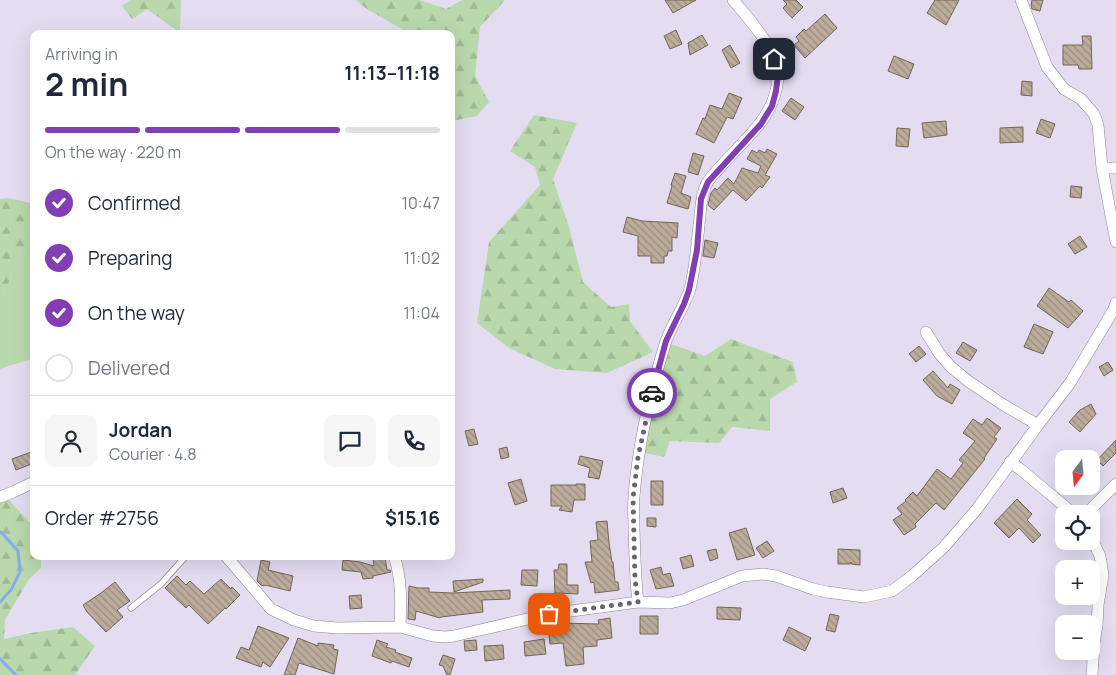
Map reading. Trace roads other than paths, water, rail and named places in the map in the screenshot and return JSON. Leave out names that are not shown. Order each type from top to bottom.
[{"type":"street","points":[[638,602],[635,579],[633,498],[638,457],[666,341],[689,290],[697,250],[701,199],[708,182],[761,124],[772,106],[776,91],[778,75],[768,46],[754,25],[732,0]]},
{"type":"street","points":[[1020,0],[1047,67],[1064,89],[1081,99],[1094,114],[1098,125],[1102,168],[1116,242]]},
{"type":"street","points":[[1102,168],[1116,168]]},
{"type":"street","points":[[229,560],[271,609],[294,620],[314,626],[337,628],[400,627],[433,636],[446,637],[549,614],[638,602],[670,603],[683,600],[742,576],[752,574],[776,576],[827,592],[864,596],[892,591],[944,547],[977,509],[1070,383],[1116,303]]},
{"type":"street","points":[[926,332],[939,354],[951,367],[1002,404],[1038,425]]},
{"type":"street","points":[[1010,462],[1063,505]]},
{"type":"street","points":[[0,497],[30,484]]},
{"type":"street","points":[[1095,505],[1116,484]]},
{"type":"street","points":[[1092,675],[1098,605],[1103,575],[1097,550]]},
{"type":"street","points":[[395,560],[401,589],[400,627]]},
{"type":"lane","points":[[131,608],[161,584],[182,560]]},
{"type":"waterway","points":[[0,532],[18,551],[20,572],[11,590],[0,602]]},
{"type":"waterway","points":[[0,659],[16,675]]}]
